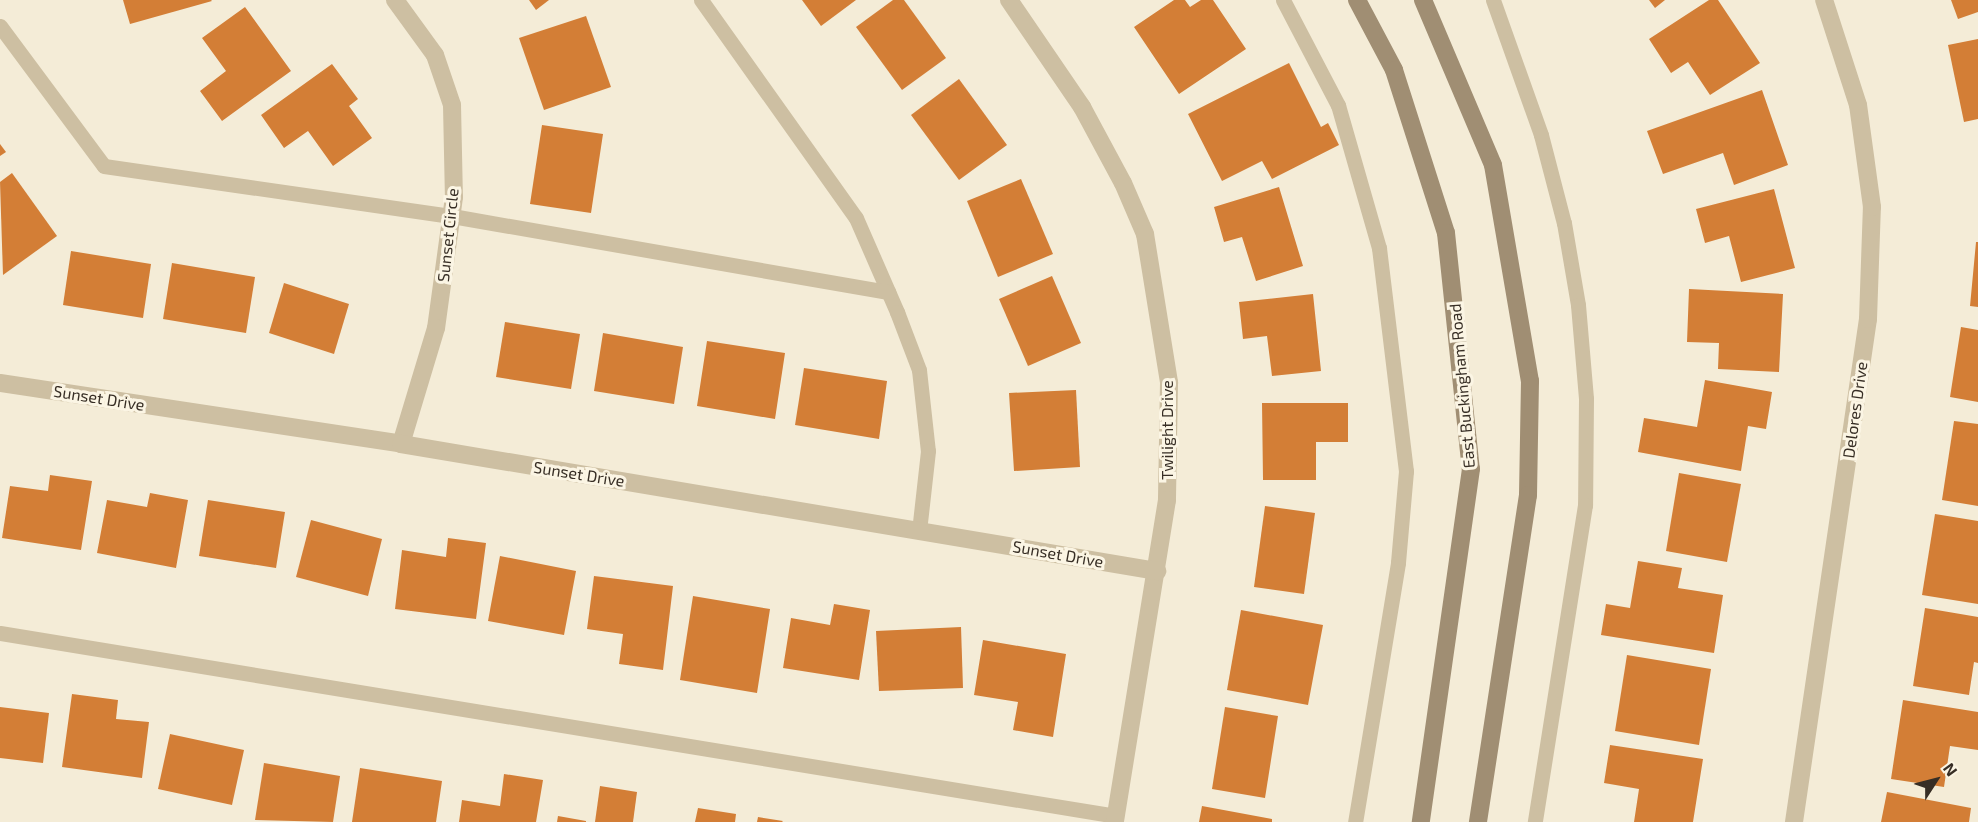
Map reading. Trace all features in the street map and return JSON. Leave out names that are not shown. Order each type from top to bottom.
[{"type":"main road","name":"East Buckingham Road","points":[[1357,0],[1394,70],[1446,233],[1471,469],[1421,822]]},
{"type":"main road","points":[[1423,0],[1493,165],[1530,381],[1528,495],[1478,822]]},
{"type":"street","name":"Sunset Circle","points":[[395,0],[435,55],[452,105],[452,216],[436,328],[401,444]]},
{"type":"street","name":"Twilight Drive","points":[[1010,0],[1082,107],[1124,183],[1144,234],[1169,383],[1167,500],[1115,819]]},
{"type":"street","name":"Delores Drive","points":[[1794,822],[1868,308],[1872,207],[1858,105],[1824,0]]},
{"type":"street","name":"Sunset Drive","points":[[0,383],[401,444],[1157,571]]},
{"type":"lane","points":[[701,0],[856,218],[888,292],[919,370],[928,451],[919,531]]},
{"type":"lane","points":[[1283,0],[1338,105],[1379,248],[1406,471],[1398,562],[1355,822]]},
{"type":"lane","points":[[1493,0],[1541,135],[1564,223],[1578,304],[1586,399],[1585,504],[1536,822]]},
{"type":"lane","points":[[0,26],[104,166],[452,216],[888,292]]},
{"type":"lane","points":[[0,633],[1115,819]]},
{"type":"building","points":[[123,0],[211,0],[212,1],[130,24]]},
{"type":"building","points":[[529,0],[549,0],[536,10]]},
{"type":"building","points":[[802,0],[856,0],[821,26]]},
{"type":"building","points":[[893,0],[904,0],[946,58],[902,90],[856,27]]},
{"type":"building","points":[[1174,0],[1185,0],[1190,7],[1201,0],[1213,0],[1246,49],[1179,94],[1134,27]]},
{"type":"building","points":[[1649,0],[1665,0],[1655,8]]},
{"type":"building","points":[[1709,0],[1718,0],[1760,63],[1710,95],[1688,62],[1671,73],[1649,39]]},
{"type":"building","points":[[1951,0],[1978,0],[1978,12],[1958,19]]},
{"type":"building","points":[[245,7],[291,71],[222,121],[200,91],[226,71],[202,38]]},
{"type":"building","points":[[586,16],[611,87],[544,110],[519,38]]},
{"type":"building","points":[[1978,39],[1978,119],[1964,122],[1948,45]]},
{"type":"building","points":[[1289,63],[1321,127],[1328,123],[1339,145],[1272,179],[1262,161],[1222,181],[1188,114]]},
{"type":"building","points":[[332,64],[358,99],[349,106],[372,138],[333,166],[308,131],[284,148],[261,115]]},
{"type":"building","points":[[959,79],[1007,145],[959,180],[911,115]]},
{"type":"building","points":[[1762,90],[1788,165],[1734,185],[1723,153],[1663,174],[1647,131]]},
{"type":"building","points":[[542,125],[603,134],[591,213],[530,204]]},
{"type":"building","points":[[0,144],[6,152],[0,156]]},
{"type":"building","points":[[12,173],[57,236],[3,275],[0,182]]},
{"type":"building","points":[[1021,179],[1053,254],[998,277],[967,201]]},
{"type":"building","points":[[1279,187],[1303,266],[1256,281],[1242,237],[1224,242],[1214,207]]},
{"type":"building","points":[[1774,189],[1795,268],[1741,282],[1729,236],[1705,243],[1696,209]]},
{"type":"building","points":[[1976,242],[1978,242],[1978,307],[1970,306]]},
{"type":"building","points":[[71,251],[151,264],[143,318],[63,305]]},
{"type":"building","points":[[172,263],[255,277],[246,333],[163,319]]},
{"type":"building","points":[[1052,276],[1081,343],[1028,366],[999,299]]},
{"type":"building","points":[[284,283],[349,304],[334,354],[269,333]]},
{"type":"building","points":[[1689,289],[1783,294],[1779,372],[1718,369],[1719,343],[1687,342]]},
{"type":"building","points":[[1313,294],[1321,371],[1272,376],[1267,336],[1243,339],[1239,302]]},
{"type":"building","points":[[505,322],[580,334],[571,389],[496,377]]},
{"type":"building","points":[[1961,327],[1978,330],[1978,402],[1950,397]]},
{"type":"building","points":[[603,333],[683,347],[674,404],[594,391]]},
{"type":"building","points":[[707,341],[785,353],[775,419],[697,406]]},
{"type":"building","points":[[804,368],[887,381],[879,439],[795,425]]},
{"type":"building","points":[[1705,380],[1772,392],[1766,429],[1748,426],[1741,471],[1638,452],[1644,418],[1697,427]]},
{"type":"building","points":[[1076,390],[1080,467],[1014,471],[1009,393]]},
{"type":"building","points":[[1262,403],[1348,403],[1348,442],[1316,442],[1316,480],[1263,480]]},
{"type":"building","points":[[1954,421],[1978,424],[1978,506],[1942,500]]},
{"type":"building","points":[[1679,473],[1741,484],[1727,562],[1666,551]]},
{"type":"building","points":[[50,475],[92,481],[81,550],[2,538],[10,486],[48,491]]},
{"type":"building","points":[[150,493],[188,500],[176,568],[97,553],[107,500],[147,507]]},
{"type":"building","points":[[208,500],[285,512],[276,568],[199,556]]},
{"type":"building","points":[[1265,506],[1315,513],[1304,594],[1254,587]]},
{"type":"building","points":[[1935,514],[1978,521],[1978,604],[1922,595]]},
{"type":"building","points":[[311,520],[382,539],[368,596],[296,577]]},
{"type":"building","points":[[448,538],[486,543],[476,619],[395,609],[402,550],[446,557]]},
{"type":"building","points":[[500,556],[576,571],[564,635],[488,621]]},
{"type":"building","points":[[1638,561],[1682,568],[1678,588],[1723,595],[1714,653],[1601,635],[1606,604],[1630,608]]},
{"type":"building","points":[[594,576],[673,586],[663,670],[619,664],[623,634],[587,629]]},
{"type":"building","points":[[693,596],[770,609],[757,693],[680,680]]},
{"type":"building","points":[[834,604],[870,610],[859,680],[783,668],[791,618],[830,625]]},
{"type":"building","points":[[1925,608],[1978,617],[1978,663],[1974,662],[1969,695],[1913,686]]},
{"type":"building","points":[[1241,610],[1323,625],[1308,705],[1227,690]]},
{"type":"building","points":[[961,627],[963,688],[879,691],[876,631]]},
{"type":"building","points":[[983,640],[1066,654],[1053,737],[1013,730],[1018,702],[974,695]]},
{"type":"building","points":[[1627,655],[1711,669],[1699,745],[1615,731]]},
{"type":"building","points":[[72,694],[118,700],[116,719],[149,722],[142,778],[62,767]]},
{"type":"building","points":[[1903,700],[1978,712],[1978,750],[1950,746],[1944,787],[1891,779]]},
{"type":"building","points":[[0,707],[49,713],[43,763],[0,758]]},
{"type":"building","points":[[1225,707],[1278,716],[1265,798],[1212,789]]},
{"type":"building","points":[[170,734],[244,750],[232,805],[158,789]]},
{"type":"building","points":[[1610,745],[1703,759],[1693,822],[1634,822],[1639,789],[1604,783]]},
{"type":"building","points":[[264,763],[340,776],[333,822],[255,820]]},
{"type":"building","points":[[360,768],[442,781],[436,822],[352,822]]},
{"type":"building","points":[[504,774],[543,780],[536,822],[459,822],[462,800],[500,806]]},
{"type":"building","points":[[600,786],[637,792],[633,822],[595,822]]},
{"type":"building","points":[[1887,792],[1971,808],[1969,822],[1881,822]]},
{"type":"building","points":[[1202,806],[1272,819],[1272,822],[1199,822]]},
{"type":"building","points":[[698,808],[736,814],[735,822],[695,822]]},
{"type":"building","points":[[558,816],[586,821],[586,822],[557,822]]},
{"type":"building","points":[[758,817],[783,821],[757,822]]}]
